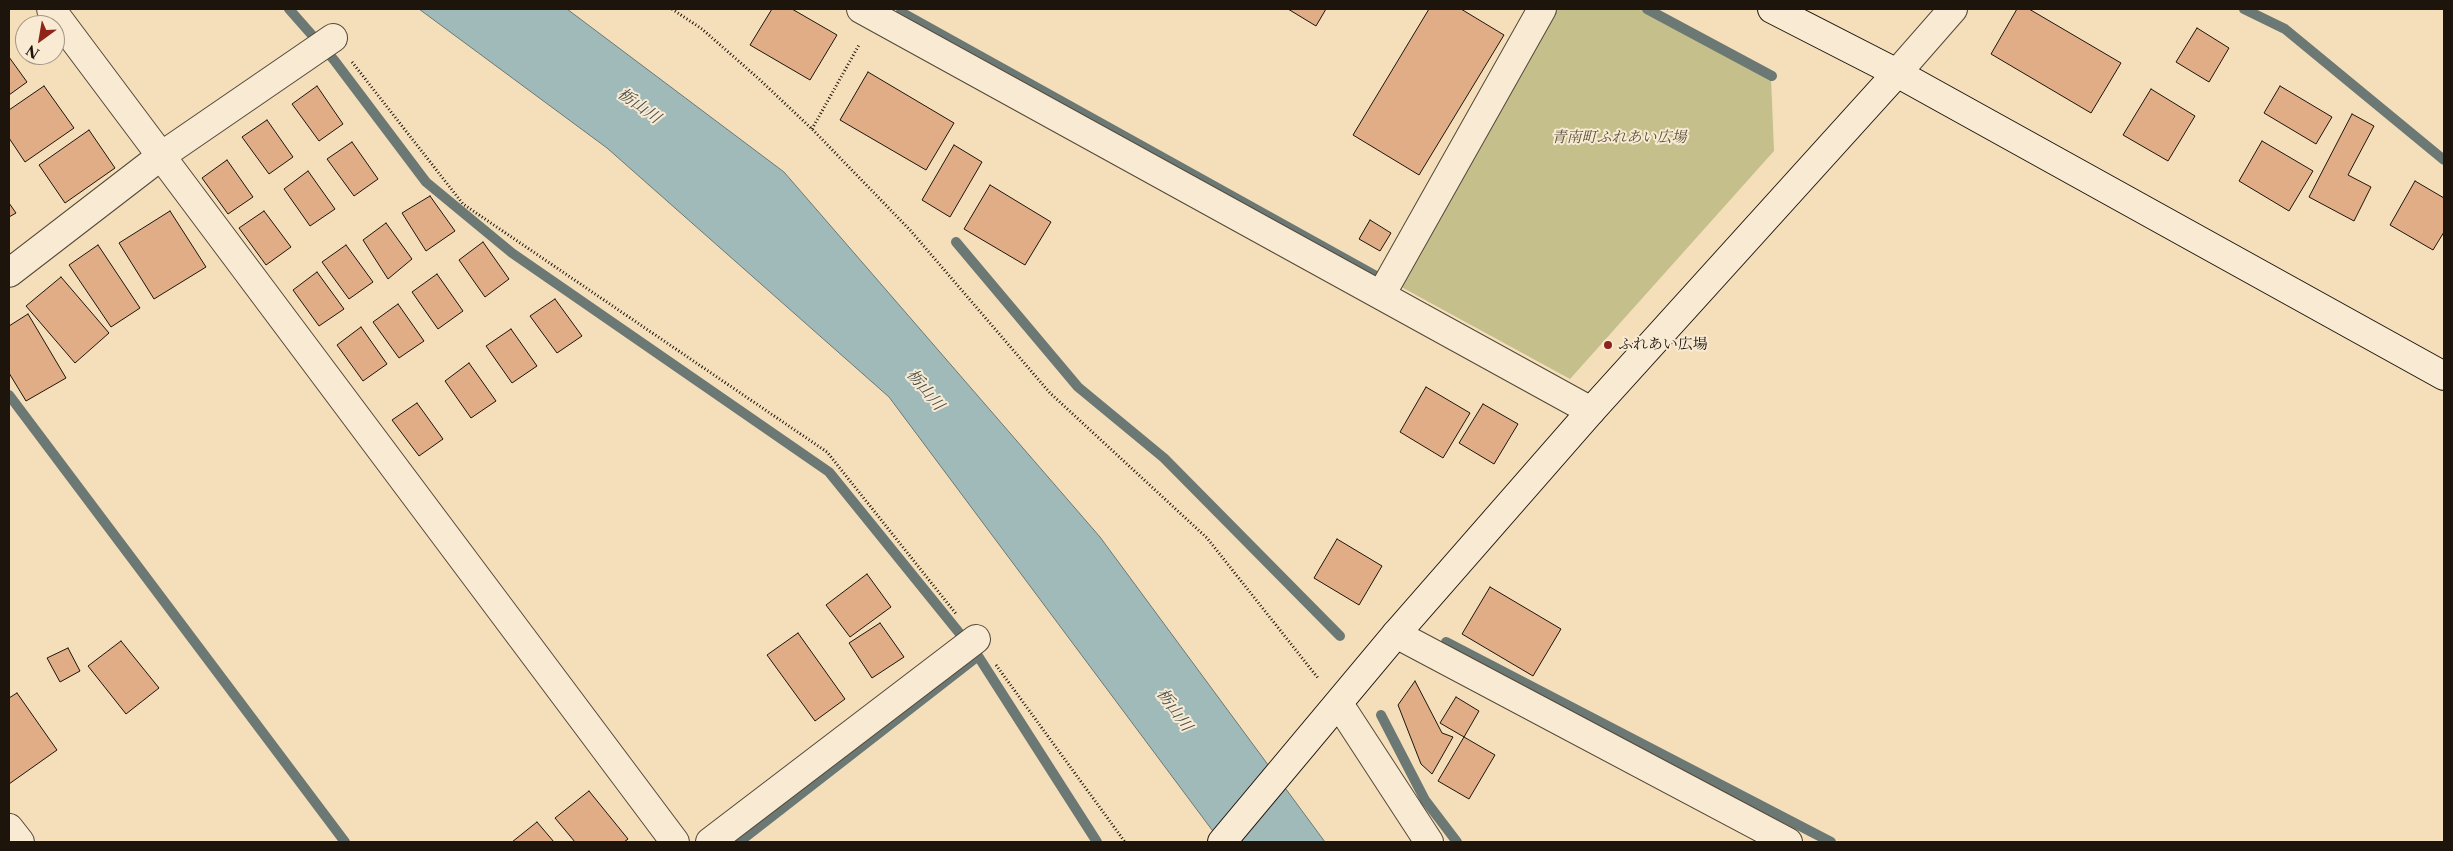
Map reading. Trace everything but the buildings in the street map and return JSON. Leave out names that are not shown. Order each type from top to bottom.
[{"type":"street","points":[[51,9],[675,842]]},
{"type":"street","points":[[1381,295],[1542,9]]},
{"type":"street","points":[[1772,9],[1897,73],[2444,376]]},
{"type":"street","points":[[1222,842],[1318,728],[1331,694],[1396,634],[1591,411],[1953,9]]},
{"type":"street","points":[[871,11],[1591,411]]},
{"type":"street","points":[[9,273],[161,156],[333,38]]},
{"type":"street","points":[[1396,634],[1788,842]]},
{"type":"street","points":[[710,842],[976,639]]},
{"type":"street","points":[[1331,694],[1429,842]]},
{"type":"street","points":[[9,828],[20,842]]},
{"type":"path","points":[[672,9],[702,29],[812,130],[910,230],[1050,393],[1206,538],[1331,694]]},
{"type":"path","points":[[812,130],[871,11]]},
{"type":"path","points":[[333,38],[463,204],[827,452],[976,639],[1125,842]]},
{"type":"green space","name":"青南町ふれあい広場","points":[[1550,9],[1643,9],[1771,78],[1774,151],[1570,379],[1394,283]]},
{"type":"water","name":"栃山川","points":[[419,9],[567,9],[784,172],[1100,537],[1325,842],[1221,842],[889,397],[607,148]]},
{"type":"waterway","points":[[289,9],[334,60],[426,182],[512,253],[829,472],[978,656],[739,842]]},
{"type":"waterway","points":[[1647,9],[1772,76]]},
{"type":"waterway","points":[[2244,9],[2285,29],[2444,160]]},
{"type":"waterway","points":[[901,12],[1378,277]]},
{"type":"waterway","points":[[956,242],[1078,387],[1164,458],[1340,636]]},
{"type":"waterway","points":[[9,395],[345,842]]},
{"type":"waterway","points":[[1446,642],[1831,842]]},
{"type":"waterway","points":[[978,656],[1097,842]]},
{"type":"waterway","points":[[1381,715],[1425,800],[1457,842]]},
{"type":"place","name":"ふれあい広場","points":[[1608,345]]}]
